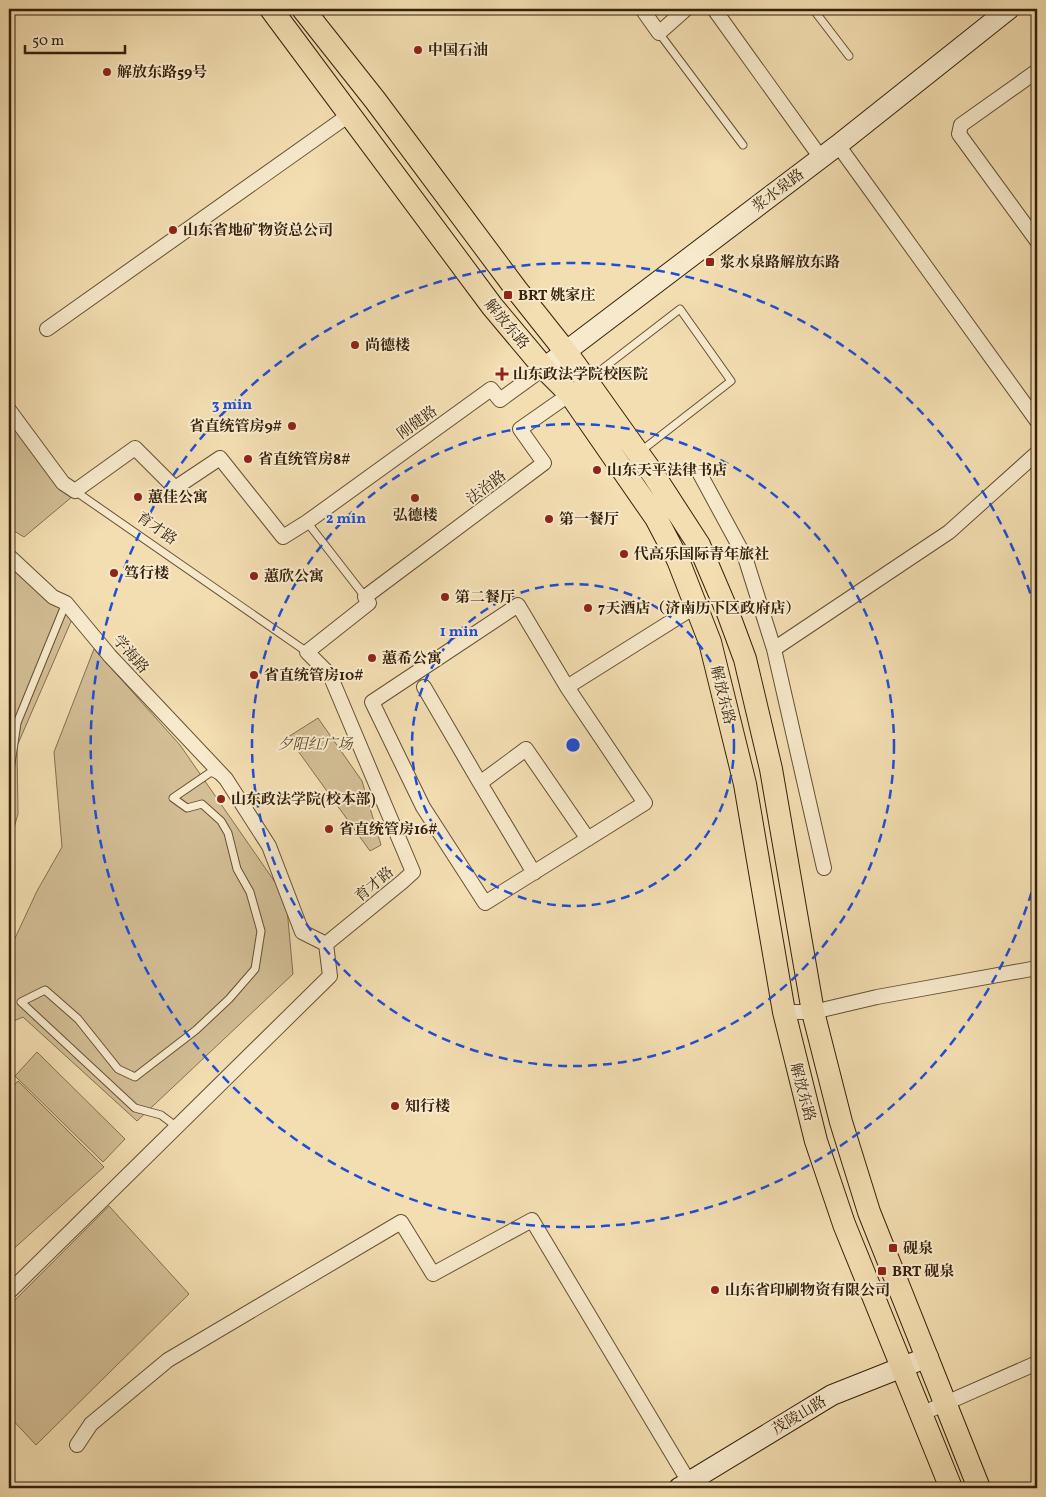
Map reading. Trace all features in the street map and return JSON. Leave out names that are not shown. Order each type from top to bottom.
[{"type":"main road","name":"解放东路","points":[[271,9],[492,306],[544,368],[578,388],[638,453],[699,546],[728,613],[745,659],[770,769],[813,1012],[841,1122],[869,1212],[979,1488]]},
{"type":"main road","name":"解放东路","points":[[303,9],[375,100],[516,289],[566,352],[578,388],[656,518],[678,560],[710,642],[745,784],[784,1012],[816,1141],[844,1224],[952,1488]]},
{"type":"main road","name":"浆水泉路","points":[[544,368],[838,145],[1009,9]]},
{"type":"main road","name":"茂陵山路","points":[[684,1485],[832,1395],[928,1357]]},
{"type":"street","points":[[642,9],[659,33],[686,9]]},
{"type":"street","points":[[714,9],[821,158]]},
{"type":"street","points":[[1037,71],[961,125],[959,134],[1037,241]]},
{"type":"street","points":[[47,328],[349,115]]},
{"type":"street","points":[[838,145],[1037,419]]},
{"type":"street","name":"刚健路","points":[[307,522],[491,389],[500,400],[544,368]]},
{"type":"street","name":"法治路","points":[[367,600],[544,463],[520,430],[578,388]]},
{"type":"street","name":"育才路","points":[[9,410],[63,482],[75,491]]},
{"type":"street","points":[[75,491],[135,448],[175,488],[220,458],[283,537],[307,522]]},
{"type":"street","points":[[774,649],[949,532],[1037,453]]},
{"type":"street","points":[[700,474],[745,557],[774,649],[824,868]]},
{"type":"street","name":"学海路","points":[[9,556],[53,597],[66,603],[110,656],[226,779],[269,846],[302,932],[326,944]]},
{"type":"street","points":[[307,652],[367,600]]},
{"type":"street","points":[[518,605],[567,687],[645,803],[485,903],[424,807],[372,702],[518,605]]},
{"type":"street","points":[[567,687],[696,606]]},
{"type":"street","name":"育才路","points":[[307,652],[330,675],[413,872],[326,944]]},
{"type":"street","points":[[424,687],[534,872]]},
{"type":"street","points":[[480,783],[526,749],[588,839]]},
{"type":"street","points":[[9,1292],[330,976],[326,944]]},
{"type":"street","points":[[784,1012],[813,1012],[877,997],[1037,968]]},
{"type":"street","points":[[78,1445],[91,1424],[168,1360],[401,1222],[433,1274],[532,1220],[684,1485]]},
{"type":"street","points":[[921,1414],[1037,1363]]},
{"type":"lane","points":[[813,9],[849,56]]},
{"type":"lane","points":[[659,33],[743,145]]},
{"type":"lane","points":[[578,388],[680,309],[731,382],[638,453]]},
{"type":"lane","name":"育才路","points":[[75,491],[307,652]]},
{"type":"lane","points":[[307,522],[367,600]]},
{"type":"lane","points":[[9,777],[17,723],[66,603]]},
{"type":"lane","points":[[177,1127],[162,1116],[135,1108],[21,1002],[45,990],[78,1020],[118,1070],[135,1078],[196,1030],[229,999],[255,970],[261,931],[250,892],[237,869],[228,833],[221,821],[202,804],[188,808],[173,798],[211,772],[226,779]]},
{"type":"green space","points":[[16,426],[73,496],[24,537],[9,528],[9,433]]},
{"type":"green space","points":[[9,551],[76,610],[17,746],[18,814],[9,845]]},
{"type":"green space","points":[[94,649],[180,745],[286,898],[293,974],[137,1121],[23,1017],[9,1023],[9,951],[37,891],[62,847],[54,752]]},
{"type":"green space","name":"夕阳红广场","points":[[318,718],[362,781],[381,845],[370,851],[288,737]]},
{"type":"green space","points":[[37,1052],[125,1139],[103,1162],[15,1076]]},
{"type":"green space","points":[[18,1081],[104,1167],[9,1253],[9,1091]]},
{"type":"green space","points":[[109,1206],[189,1294],[36,1445],[9,1416],[9,1306]]},
{"type":"place","name":"中国石油","points":[[418,50]]},
{"type":"place","name":"解放东路59号","points":[[107,72]]},
{"type":"place","name":"山东省地矿物资总公司","points":[[173,230]]},
{"type":"place","name":"浆水泉路解放东路","points":[[710,262]]},
{"type":"place","name":"BRT 姚家庄","points":[[508,295]]},
{"type":"place","name":"尚德楼","points":[[355,345]]},
{"type":"place","name":"山东政法学院校医院","points":[[502,374]]},
{"type":"place","name":"省直统管房9#","points":[[292,426]]},
{"type":"place","name":"省直统管房8#","points":[[248,459]]},
{"type":"place","name":"山东天平法律书店","points":[[597,470]]},
{"type":"place","name":"蕙佳公寓","points":[[138,497]]},
{"type":"place","name":"弘德楼","points":[[415,498]]},
{"type":"place","name":"第一餐厅","points":[[549,519]]},
{"type":"place","name":"代高乐国际青年旅社","points":[[624,554]]},
{"type":"place","name":"笃行楼","points":[[114,573]]},
{"type":"place","name":"蕙欣公寓","points":[[254,576]]},
{"type":"place","name":"第二餐厅","points":[[445,597]]},
{"type":"place","name":"7天酒店（济南历下区政府店）","points":[[588,608]]},
{"type":"place","name":"蕙希公寓","points":[[372,658]]},
{"type":"place","name":"省直统管房10#","points":[[254,675]]},
{"type":"place","name":"山东政法学院(校本部)","points":[[221,799]]},
{"type":"place","name":"省直统管房16#","points":[[329,829]]},
{"type":"place","name":"知行楼","points":[[395,1106]]},
{"type":"place","name":"砚泉","points":[[893,1248]]},
{"type":"place","name":"BRT 砚泉","points":[[882,1271]]},
{"type":"place","name":"山东省印刷物资有限公司","points":[[715,1290]]}]
